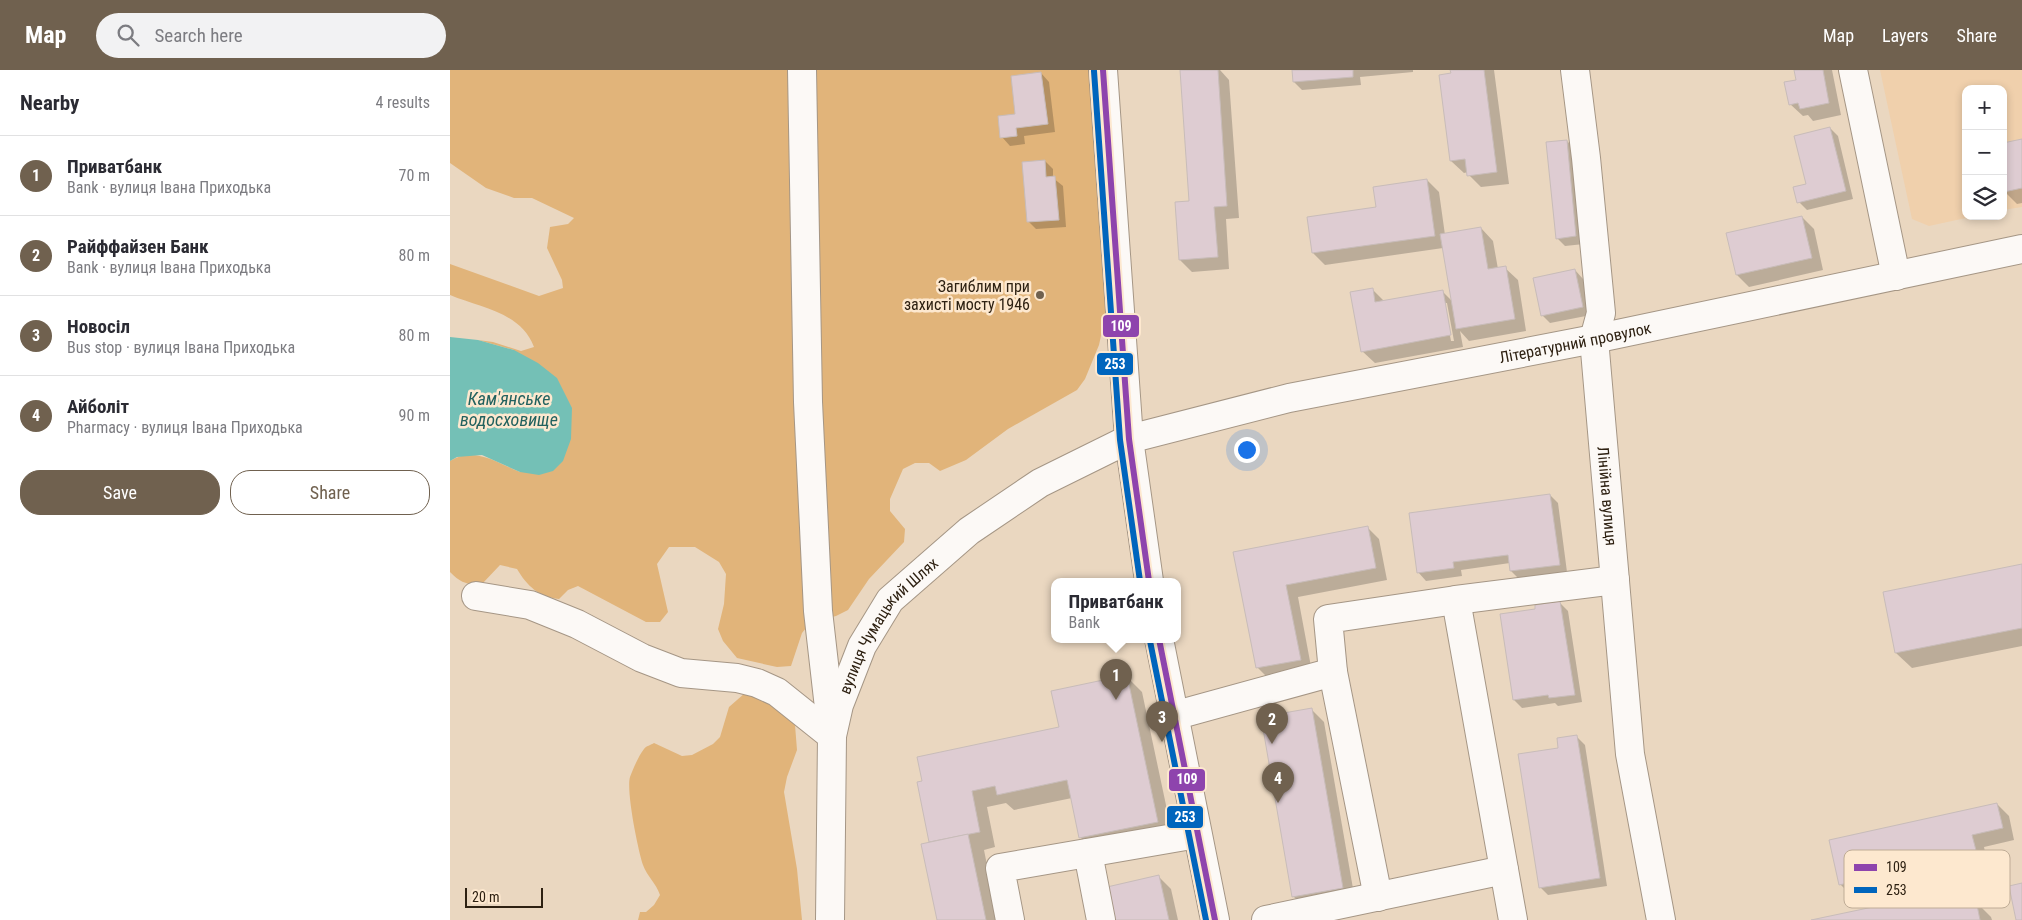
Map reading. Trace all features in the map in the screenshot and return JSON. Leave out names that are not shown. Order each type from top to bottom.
[{"type":"main road","points":[[802,70],[810,428],[818,611],[832,736]]},
{"type":"main road","points":[[1103,70],[1128,439],[1149,578]]},
{"type":"main road","name":"Лінійна вулиця","points":[[1575,70],[1586,158],[1601,313],[1594,339],[1630,754],[1661,920]]},
{"type":"main road","points":[[1853,70],[1896,276]]},
{"type":"main road","name":"Літературний провулок","points":[[1128,439],[1289,398],[1594,339],[2022,249]]},
{"type":"main road","name":"вулиця Чумацький Шлях","points":[[830,920],[832,736],[839,705],[862,646],[890,600],[970,531],[1040,483],[1128,439]]},
{"type":"main road","points":[[1378,897],[1333,672],[1328,618],[1615,580]]},
{"type":"main road","points":[[476,596],[530,605],[577,624],[642,658],[682,673],[737,678],[757,684],[776,692],[832,736]]},
{"type":"main road","points":[[1456,600],[1513,920]]},
{"type":"main road","points":[[1160,643],[1215,920]]},
{"type":"main road","points":[[1173,716],[1333,672]]},
{"type":"main road","points":[[1010,920],[1000,868],[1197,834]]},
{"type":"main road","points":[[1088,853],[1101,920]]},
{"type":"main road","points":[[1266,920],[1504,870]]},
{"type":"shaded area","points":[[450,70],[1092,70],[1110,294],[1099,345],[1085,379],[1077,390],[1008,429],[966,460],[940,471],[929,463],[915,463],[903,469],[890,499],[890,511],[905,529],[904,542],[869,579],[848,610],[836,616],[810,623],[802,633],[791,666],[777,667],[737,658],[723,641],[718,629],[724,604],[726,574],[719,562],[695,547],[669,547],[657,564],[668,612],[660,622],[646,622],[578,586],[568,590],[559,599],[545,596],[534,590],[517,569],[500,565],[482,584],[468,584],[461,581],[450,572],[450,461],[468,455],[477,456],[520,472],[514,350],[478,340],[493,342],[521,351],[534,347],[528,335],[510,319],[487,308],[450,295],[450,264],[539,296],[563,288],[562,280],[547,248],[550,227],[568,224],[574,218],[532,198],[514,198],[486,188],[450,163]]},
{"type":"shaded area","points":[[1880,70],[2022,70],[2022,207],[2007,209],[2007,85],[1962,85],[1962,219],[1929,226],[1912,219]]},
{"type":"shaded area","points":[[755,692],[791,719],[795,725],[797,750],[787,777],[784,792],[797,869],[802,920],[638,920],[640,912],[646,912],[654,905],[660,895],[643,865],[633,821],[629,784],[638,758],[645,748],[654,743],[682,756],[692,755],[713,744],[720,737],[729,707],[745,693]]},
{"type":"water","name":"Кам'янське водосховище","points":[[450,337],[478,340],[514,350],[538,363],[557,378],[572,408],[571,439],[563,461],[553,471],[539,475],[520,472],[482,455],[457,457],[450,461]]},
{"type":"building","points":[[1180,70],[1218,70],[1227,206],[1214,207],[1218,257],[1179,260],[1175,202],[1189,201]]},
{"type":"building","points":[[1292,70],[1353,70],[1353,77],[1293,82]]},
{"type":"building","points":[[1450,70],[1484,70],[1497,172],[1467,176],[1465,159],[1450,161],[1439,75],[1451,73]]},
{"type":"building","points":[[1794,70],[1823,70],[1829,103],[1800,109],[1798,103],[1789,105],[1784,82],[1796,80]]},
{"type":"building","points":[[1041,72],[1048,124],[1016,128],[1017,136],[1000,138],[998,116],[1015,114],[1011,76]]},
{"type":"building","points":[[1830,127],[1846,191],[1797,203],[1793,187],[1806,184],[1794,136]]},
{"type":"building","points":[[2022,139],[2022,188],[2007,191],[2007,175],[2007,142]]},
{"type":"building","points":[[1567,140],[1576,236],[1556,239],[1546,142]]},
{"type":"building","points":[[1045,160],[1046,177],[1055,176],[1059,220],[1027,222],[1022,162]]},
{"type":"building","points":[[1427,179],[1435,236],[1312,253],[1307,217],[1376,207],[1373,187]]},
{"type":"building","points":[[1802,216],[1812,258],[1736,275],[1726,233]]},
{"type":"building","points":[[1481,227],[1488,269],[1506,266],[1515,319],[1456,329],[1440,234]]},
{"type":"building","points":[[1575,269],[1583,307],[1541,316],[1533,278]]},
{"type":"building","points":[[1373,288],[1375,302],[1443,290],[1451,335],[1361,352],[1350,292]]},
{"type":"building","points":[[1550,494],[1560,565],[1510,571],[1508,555],[1453,562],[1454,568],[1417,573],[1409,513]]},
{"type":"building","points":[[1368,526],[1376,568],[1286,585],[1301,660],[1256,668],[1233,552]]},
{"type":"building","points":[[2022,564],[2022,628],[1895,653],[1883,592]]},
{"type":"building","points":[[1560,601],[1575,695],[1549,698],[1548,695],[1513,700],[1500,614],[1535,609],[1535,605]]},
{"type":"building","points":[[1127,675],[1158,822],[1079,838],[1067,780],[997,795],[995,786],[972,791],[980,832],[929,842],[917,782],[922,781],[917,757],[1059,727],[1051,691]]},
{"type":"building","points":[[1312,708],[1343,888],[1292,897],[1261,717]]},
{"type":"building","points":[[1577,735],[1600,878],[1539,888],[1518,754],[1558,748],[1557,738]]},
{"type":"building","points":[[1997,803],[2003,828],[1972,835],[1976,850],[1844,850],[1844,884],[1839,885],[1829,840]]},
{"type":"building","points":[[968,834],[986,920],[937,920],[921,844]]},
{"type":"building","points":[[1159,875],[1169,920],[1114,920],[1107,887]]},
{"type":"building","points":[[2022,883],[2022,920],[2016,920],[2010,886]]},
{"type":"building","points":[[1868,908],[1978,908],[1980,920],[1811,920]]},
{"type":"transit line","name":"109","points":[[1103,70],[1129,439],[1149,578]]},
{"type":"transit line","name":"253","points":[[1094,71],[1120,440],[1140,578]]},
{"type":"transit line","name":"253","points":[[1150,643],[1206,920]]},
{"type":"transit line","name":"109","points":[[1160,643],[1215,920]]},
{"type":"place","name":"Загиблим при захисті мосту 1946","points":[[1040,295]]},
{"type":"place","name":"Приватбанк","points":[[1116,700]]},
{"type":"place","name":"Новосіл","points":[[1162,742]]},
{"type":"place","name":"Райффайзен Банк","points":[[1272,744]]},
{"type":"place","name":"Айболіт","points":[[1278,803]]}]
